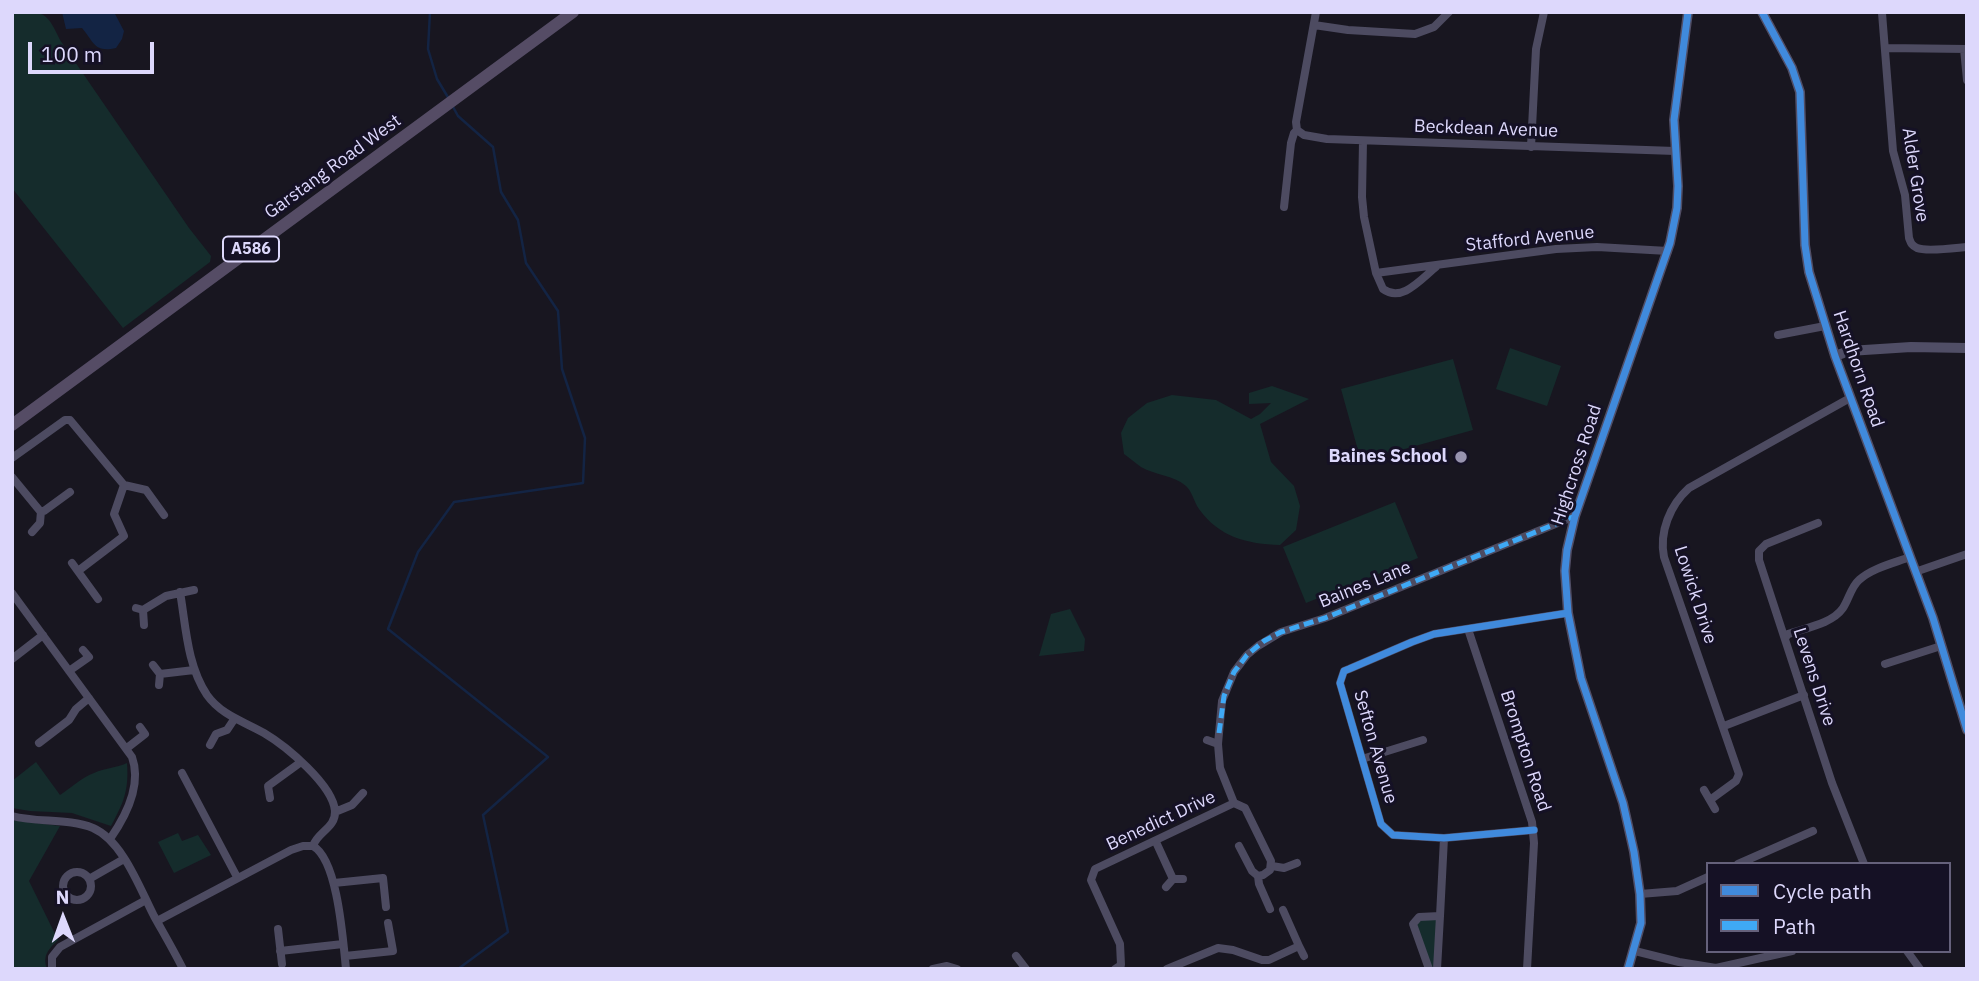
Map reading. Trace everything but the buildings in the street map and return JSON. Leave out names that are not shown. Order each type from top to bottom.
[{"type":"main road","name":"Garstang Road West","points":[[12,425],[573,12]]},
{"type":"street","points":[[1284,207],[1291,142],[1297,130],[1296,121],[1316,12]]},
{"type":"street","points":[[1314,25],[1415,34],[1434,27],[1449,12]]},
{"type":"street","points":[[1531,147],[1536,49],[1544,12]]},
{"type":"street","name":"Highcross Road","points":[[1628,969],[1641,923],[1640,894],[1623,803],[1581,678],[1568,613],[1565,571],[1575,516],[1668,251],[1677,208],[1674,120],[1688,12]]},
{"type":"street","name":"Hardhorn Road","points":[[1762,12],[1798,84],[1801,104],[1805,253],[1825,326],[1910,557],[1967,730]]},
{"type":"street","name":"Alder Grove","points":[[1882,13],[1893,151],[1905,195],[1911,243],[1916,248],[1925,249],[1967,247]]},
{"type":"street","points":[[1885,48],[1965,49],[1967,80]]},
{"type":"street","name":"Beckdean Avenue","points":[[1297,130],[1314,137],[1363,141],[1675,151]]},
{"type":"street","points":[[1363,141],[1364,217],[1383,289],[1393,294],[1407,290],[1438,265]]},
{"type":"street","name":"Stafford Avenue","points":[[1377,273],[1575,248],[1668,251]]},
{"type":"street","points":[[1787,344],[1783,335],[1825,326]]},
{"type":"street","points":[[1835,356],[1849,351],[1911,347],[1967,348]]},
{"type":"street","name":"Lowick Drive","points":[[1710,800],[1736,781],[1739,774],[1664,557],[1662,541],[1672,508],[1689,488],[1850,398]]},
{"type":"street","points":[[12,457],[65,420],[70,420],[124,485],[146,490],[164,515]]},
{"type":"street","points":[[12,477],[41,511],[40,523],[32,532]]},
{"type":"street","points":[[78,571],[124,536],[114,514],[124,485]]},
{"type":"street","points":[[41,511],[70,492]]},
{"type":"street","name":"Baines Lane","points":[[1217,744],[1224,696],[1234,672],[1247,655],[1265,640],[1575,516]]},
{"type":"street","name":"Levens Drive","points":[[1818,523],[1766,544],[1758,555],[1832,783],[1863,862]]},
{"type":"street","points":[[1808,527],[1813,538]]},
{"type":"street","points":[[1915,572],[1967,554]]},
{"type":"street","points":[[1785,638],[1788,634],[1829,620],[1839,613],[1860,578],[1910,557]]},
{"type":"street","points":[[72,563],[98,599]]},
{"type":"street","points":[[144,625],[139,609],[160,598],[194,590]]},
{"type":"street","points":[[180,592],[194,670],[209,698],[235,718],[273,738],[302,762],[323,786],[335,812],[331,825],[315,839],[313,846]]},
{"type":"street","points":[[12,593],[132,757],[136,768],[136,782],[128,807],[110,839]]},
{"type":"street","name":"Sefton Avenue","points":[[1534,830],[1444,838],[1394,835],[1384,828],[1340,683],[1344,671],[1422,638],[1568,613]]},
{"type":"street","name":"Brompton Road","points":[[1468,629],[1531,813],[1534,830],[1527,969]]},
{"type":"street","points":[[12,659],[43,635]]},
{"type":"street","points":[[1885,664],[1941,646]]},
{"type":"street","points":[[69,671],[89,657],[83,650]]},
{"type":"street","points":[[153,665],[160,674],[159,685]]},
{"type":"street","points":[[160,674],[194,670]]},
{"type":"street","points":[[1724,726],[1804,695]]},
{"type":"street","points":[[38,730],[42,741],[69,720],[76,709],[89,698]]},
{"type":"street","points":[[210,745],[214,731],[227,730],[235,718]]},
{"type":"street","points":[[127,748],[145,734],[140,727]]},
{"type":"street","points":[[1207,740],[1217,744],[1220,768],[1234,803]]},
{"type":"street","points":[[1362,758],[1423,740]]},
{"type":"street","points":[[270,799],[264,784],[302,762]]},
{"type":"street","points":[[182,773],[237,877]]},
{"type":"street","points":[[180,792],[190,787]]},
{"type":"street","points":[[1704,790],[1715,809]]},
{"type":"street","points":[[335,812],[352,805],[363,793]]},
{"type":"street","name":"Benedict Drive","points":[[1122,968],[1121,947],[1091,880],[1095,869],[1234,803],[1245,808],[1272,866]]},
{"type":"street","points":[[12,816],[80,824],[110,839],[124,859],[183,969]]},
{"type":"street","points":[[1743,862],[1813,831]]},
{"type":"street","points":[[1437,969],[1444,838]]},
{"type":"street","points":[[1156,842],[1173,879]]},
{"type":"street","points":[[157,921],[291,850],[313,846],[324,855],[334,883],[346,969]]},
{"type":"street","points":[[1240,846],[1252,871],[1258,876],[1270,909]]},
{"type":"street","points":[[89,879],[124,859]]},
{"type":"street","points":[[1258,876],[1268,872],[1272,866],[1284,868],[1297,863]]},
{"type":"street","points":[[334,883],[383,878],[386,907]]},
{"type":"street","points":[[1640,894],[1677,891],[1706,878]]},
{"type":"street","points":[[1166,887],[1173,879],[1183,879]]},
{"type":"street","points":[[52,969],[52,957],[60,947],[146,900]]},
{"type":"street","points":[[1283,910],[1304,957]]},
{"type":"street","points":[[1429,969],[1413,924],[1419,917],[1440,916]]},
{"type":"street","points":[[345,956],[393,951],[388,922]]},
{"type":"street","points":[[278,929],[282,964]]},
{"type":"street","points":[[280,950],[343,944]]},
{"type":"street","points":[[1167,969],[1218,948],[1233,950],[1264,964],[1299,946]]},
{"type":"street","points":[[1634,951],[1716,968],[1783,953]]},
{"type":"street","points":[[1908,953],[1920,969]]},
{"type":"street","points":[[1016,956],[1026,969]]},
{"type":"street","points":[[933,969],[947,966],[957,969]]},
{"type":"green space","points":[[12,12],[38,13],[47,18],[189,228],[211,256],[210,262],[123,328],[12,188]]},
{"type":"green space","points":[[1510,348],[1561,366],[1547,406],[1496,389]]},
{"type":"green space","points":[[1453,359],[1473,430],[1361,461],[1341,389]]},
{"type":"green space","points":[[1272,386],[1309,399],[1260,424],[1271,462],[1294,486],[1300,506],[1296,530],[1280,545],[1245,541],[1225,532],[1207,519],[1186,486],[1141,467],[1124,454],[1121,433],[1128,418],[1147,403],[1172,395],[1216,400],[1251,419],[1271,403],[1249,404],[1249,393]]},
{"type":"green space","points":[[1395,502],[1418,558],[1306,603],[1283,547]]},
{"type":"green space","points":[[1070,609],[1085,639],[1084,651],[1039,656],[1051,614]]},
{"type":"green space","points":[[36,762],[60,795],[89,775],[127,763],[125,796],[111,826],[72,813],[12,808],[12,781]]},
{"type":"green space","points":[[12,820],[60,826],[29,881],[58,940],[46,956],[47,969],[12,969]]},
{"type":"green space","points":[[178,833],[182,841],[198,835],[211,855],[174,873],[158,842]]},
{"type":"green space","points":[[1440,916],[1437,969],[1429,969],[1415,920]]},
{"type":"water","points":[[62,12],[114,12],[124,31],[122,39],[116,48],[99,48],[82,28],[66,29]]},
{"type":"waterway","points":[[430,12],[428,49],[437,79],[449,99]]},
{"type":"waterway","points":[[452,105],[458,116],[493,147],[501,192],[518,220],[526,263],[558,311],[562,369],[585,438],[583,483],[454,502],[418,552],[388,629],[548,757],[483,815],[508,932],[458,969]]},
{"type":"marked path","points":[[1219,733],[1224,696],[1234,672],[1247,655],[1264,641],[1575,516]]},
{"type":"cycle path","points":[[1628,969],[1641,923],[1634,852],[1623,803],[1581,678],[1568,613],[1565,571],[1575,516],[1670,243],[1678,186],[1674,120],[1688,12]]},
{"type":"cycle path","points":[[1762,12],[1792,68],[1800,92],[1805,245],[1809,272],[1835,356],[1933,618],[1967,730]]},
{"type":"cycle path","points":[[1534,830],[1444,838],[1393,835],[1381,824],[1340,683],[1344,671],[1434,634],[1568,613]]},
{"type":"place","name":"Baines School","points":[[1461,457]]}]
